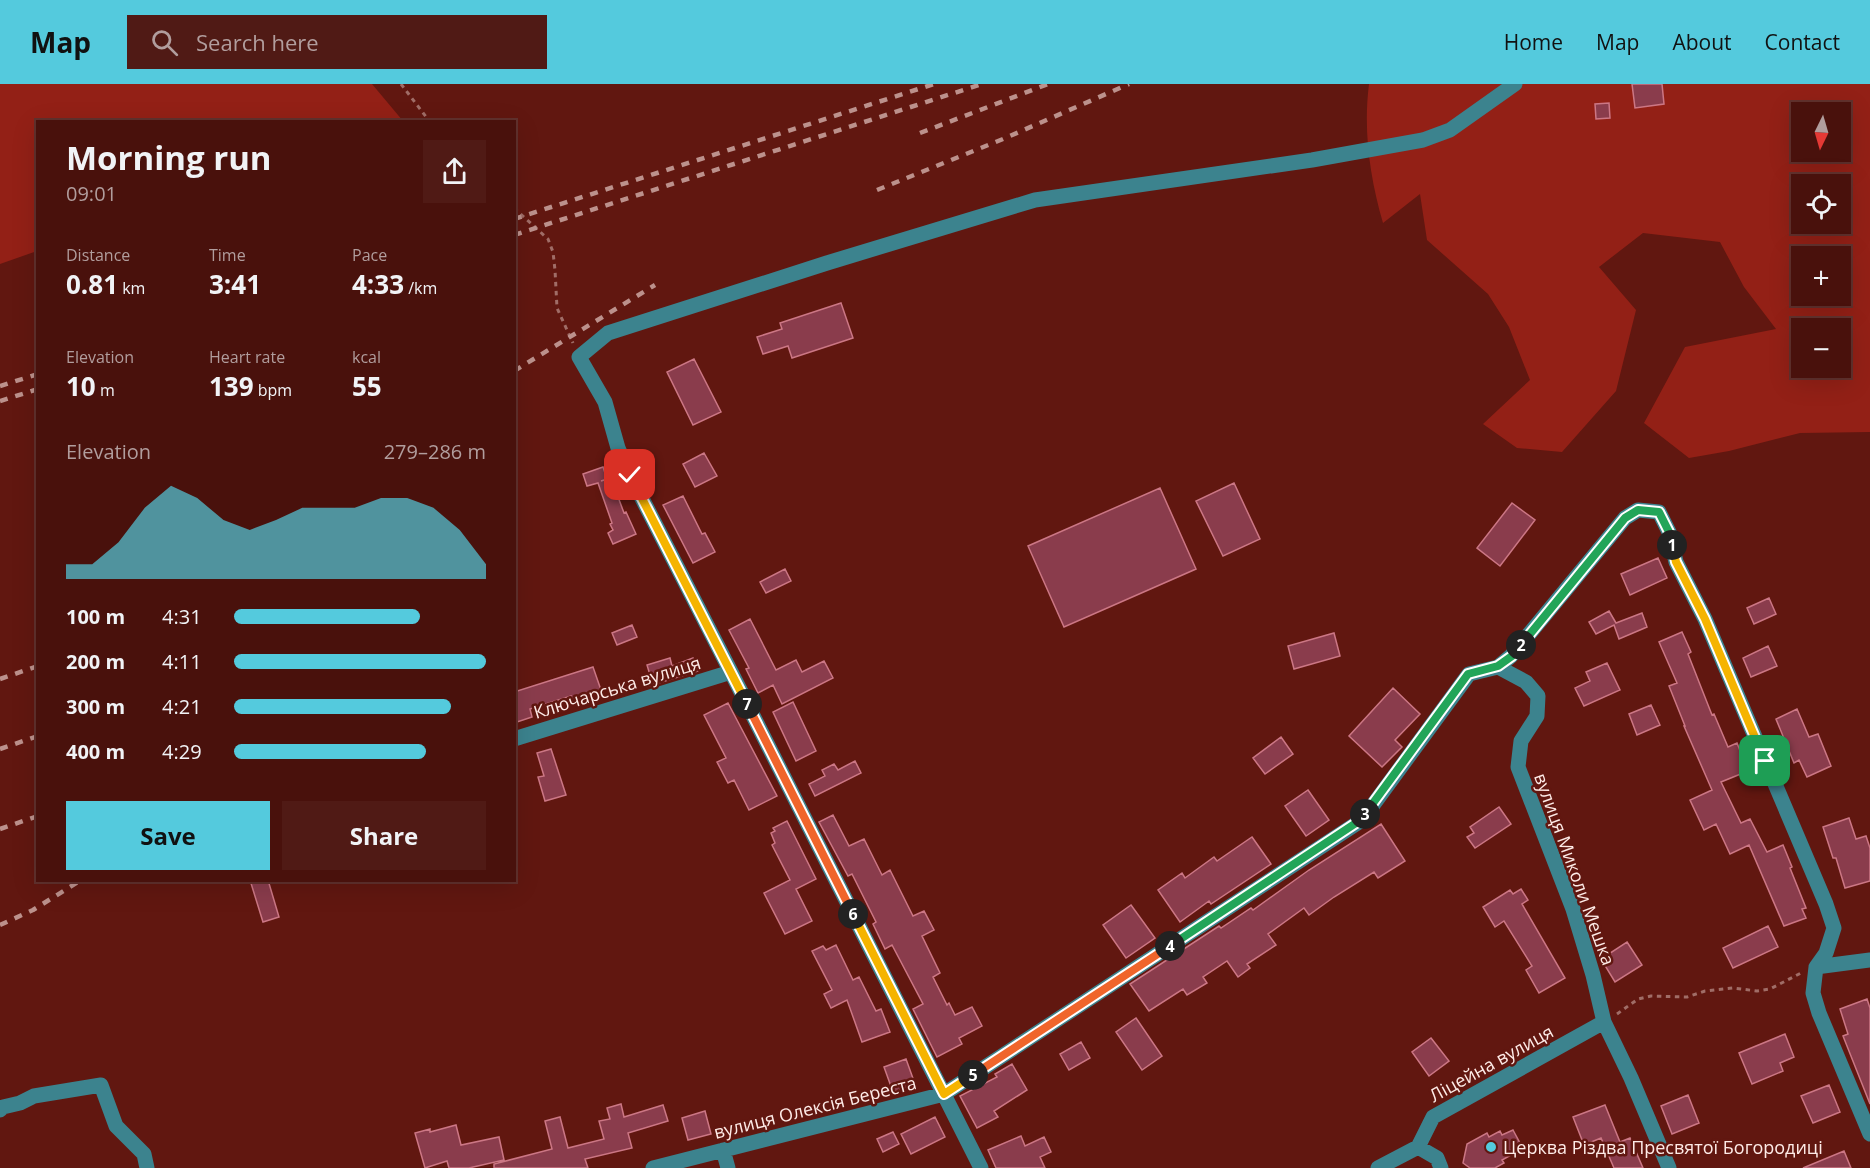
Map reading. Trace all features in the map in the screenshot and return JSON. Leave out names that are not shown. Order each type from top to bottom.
[{"type":"street","points":[[981,1168],[630,475],[618,448],[606,402],[579,357],[608,333],[816,266],[1035,200],[1312,160],[1423,140],[1450,130],[1515,84]]},
{"type":"street","name":"вулиця Олексія Береста","points":[[653,1168],[944,1094],[1362,819],[1468,674],[1498,666],[1512,656],[1625,518],[1638,510],[1659,512],[1669,532],[1676,562],[1705,619],[1826,904],[1834,928],[1826,953],[1816,967]]},
{"type":"street","name":"вулиця Миколи Мешка","points":[[1498,666],[1526,682],[1538,696],[1537,716],[1521,741],[1518,767],[1573,909],[1593,975],[1604,1022],[1631,1078],[1669,1168]]},
{"type":"street","name":"Ключарська вулиця","points":[[516,738],[731,672]]},
{"type":"street","points":[[1870,960],[1816,967],[1813,993],[1819,1013],[1870,1134]]},
{"type":"street","name":"Ліцейна вулиця","points":[[1418,1147],[1433,1117],[1604,1022]]},
{"type":"street","points":[[0,1110],[34,1096],[101,1085],[116,1126],[144,1154],[147,1168]]},
{"type":"street","points":[[1378,1168],[1418,1147],[1437,1158],[1441,1168]]},
{"type":"street","points":[[723,1150],[728,1168]]},
{"type":"path","points":[[401,84],[428,120]]},
{"type":"path","points":[[516,210],[548,239],[553,252],[557,308],[579,357]]},
{"type":"path","points":[[1604,1022],[1638,999],[1651,996],[1687,997],[1706,991],[1733,988],[1757,991],[1770,989],[1816,967]]},
{"type":"shaded area","points":[[0,84],[372,84],[402,120],[36,120],[36,251],[0,264]]},
{"type":"shaded area","points":[[1369,84],[1870,84],[1870,432],[1800,433],[1729,451],[1689,458],[1644,423],[1685,347],[1776,329],[1744,287],[1720,242],[1643,233],[1599,267],[1636,310],[1616,391],[1562,452],[1517,448],[1483,424],[1530,380],[1509,327],[1488,294],[1427,240],[1420,194],[1383,223],[1374,189],[1367,119]]},
{"type":"building","points":[[1632,84],[1662,84],[1664,104],[1635,108]]},
{"type":"building","points":[[1609,103],[1610,118],[1596,119],[1595,104]]},
{"type":"building","points":[[841,303],[853,338],[792,358],[788,346],[763,354],[757,337],[782,329],[780,323]]},
{"type":"building","points":[[694,359],[721,412],[693,425],[667,372]]},
{"type":"building","points":[[704,453],[717,476],[695,487],[683,464]]},
{"type":"building","points":[[603,467],[607,479],[601,481],[611,478],[624,513],[626,512],[636,534],[613,544],[608,533],[613,530],[610,524],[612,523],[598,483],[587,486],[583,474]]},
{"type":"building","points":[[1234,483],[1260,539],[1223,556],[1196,501]]},
{"type":"building","points":[[1160,488],[1196,569],[1064,627],[1028,546]]},
{"type":"building","points":[[683,496],[702,534],[705,533],[715,552],[693,563],[663,505]]},
{"type":"building","points":[[1512,503],[1535,520],[1500,566],[1477,548]]},
{"type":"building","points":[[1658,558],[1667,578],[1630,595],[1621,574]]},
{"type":"building","points":[[785,569],[791,581],[766,593],[760,582]]},
{"type":"building","points":[[1769,598],[1776,614],[1754,624],[1747,608]]},
{"type":"building","points":[[1609,611],[1616,623],[1642,613],[1647,627],[1619,639],[1614,625],[1596,634],[1589,622]]},
{"type":"building","points":[[750,619],[776,670],[796,660],[802,672],[824,661],[833,678],[782,704],[773,685],[758,693],[746,669],[749,668],[729,630]]},
{"type":"building","points":[[632,625],[637,637],[617,645],[612,633]]},
{"type":"building","points":[[1682,632],[1691,652],[1688,654],[1712,715],[1714,714],[1728,747],[1737,743],[1748,771],[1721,782],[1741,823],[1750,819],[1767,852],[1783,845],[1806,908],[1802,909],[1806,918],[1784,926],[1749,845],[1730,854],[1716,824],[1704,830],[1690,800],[1712,790],[1669,686],[1677,683],[1659,642]]},
{"type":"building","points":[[1334,633],[1340,656],[1294,669],[1288,646]]},
{"type":"building","points":[[1768,646],[1777,666],[1751,677],[1743,658]]},
{"type":"building","points":[[670,658],[672,666],[693,658],[698,671],[645,687],[642,678],[650,675],[647,665]]},
{"type":"building","points":[[1607,663],[1620,690],[1584,706],[1575,688],[1590,681],[1586,672]]},
{"type":"building","points":[[593,667],[601,690],[571,699],[571,696],[530,709],[532,717],[516,722],[516,691]]},
{"type":"building","points":[[1393,688],[1420,714],[1395,740],[1402,747],[1382,767],[1349,736]]},
{"type":"building","points":[[793,702],[816,751],[796,761],[773,712]]},
{"type":"building","points":[[728,703],[777,796],[749,810],[734,780],[728,783],[717,762],[726,758],[704,715]]},
{"type":"building","points":[[1651,705],[1660,725],[1637,735],[1629,714]]},
{"type":"building","points":[[1797,709],[1809,737],[1818,734],[1831,766],[1807,777],[1799,760],[1794,763],[1776,719]]},
{"type":"building","points":[[1281,737],[1293,754],[1265,774],[1253,758]]},
{"type":"building","points":[[551,749],[566,795],[545,801],[538,777],[544,776],[537,753]]},
{"type":"building","points":[[855,761],[861,773],[815,796],[809,784],[825,776],[822,770],[834,764],[838,770]]},
{"type":"building","points":[[1308,790],[1329,820],[1306,836],[1285,806]]},
{"type":"building","points":[[1499,807],[1511,824],[1475,848],[1467,837],[1474,833],[1470,827]]},
{"type":"building","points":[[833,815],[849,846],[864,839],[882,875],[890,870],[913,916],[924,911],[934,930],[922,936],[940,973],[933,977],[947,1005],[949,1003],[955,1015],[972,1007],[982,1026],[959,1038],[962,1044],[937,1057],[913,1009],[923,1004],[892,945],[885,949],[873,924],[876,922],[852,874],[848,876],[819,822]]},
{"type":"building","points":[[1849,818],[1856,839],[1866,836],[1870,848],[1870,881],[1845,888],[1823,827]]},
{"type":"building","points":[[787,821],[816,879],[796,889],[812,921],[785,934],[764,893],[790,880],[772,845],[775,843],[771,833],[775,831],[773,828]]},
{"type":"building","points":[[1381,824],[1405,861],[1378,878],[1374,872],[1309,915],[1304,908],[1268,934],[1276,945],[1247,964],[1250,968],[1238,977],[1227,961],[1203,977],[1207,983],[1187,995],[1183,989],[1149,1011],[1130,984],[1219,926],[1221,928],[1251,908],[1253,910],[1309,870]]},
{"type":"building","points":[[1252,837],[1271,864],[1211,904],[1209,901],[1180,922],[1158,890],[1182,873],[1185,878],[1214,857],[1217,861]]},
{"type":"building","points":[[251,882],[269,882],[279,917],[263,922]]},
{"type":"building","points":[[1521,889],[1528,900],[1522,904],[1565,978],[1539,993],[1526,970],[1532,966],[1504,921],[1495,927],[1483,907],[1510,890],[1513,894]]},
{"type":"building","points":[[1131,905],[1155,938],[1126,958],[1103,925]]},
{"type":"building","points":[[1768,926],[1778,947],[1733,968],[1723,948]]},
{"type":"building","points":[[1627,942],[1642,965],[1615,982],[1601,959]]},
{"type":"building","points":[[836,945],[853,980],[859,977],[876,1011],[881,1009],[890,1032],[862,1042],[847,1000],[831,1008],[824,994],[832,990],[812,951],[823,946],[826,950]]},
{"type":"building","points":[[1867,999],[1870,1008],[1870,1104],[1843,1036],[1848,1034],[1840,1009]]},
{"type":"building","points":[[1136,1018],[1162,1056],[1142,1070],[1116,1032]]},
{"type":"building","points":[[1785,1034],[1794,1057],[1780,1063],[1783,1071],[1752,1084],[1739,1053]]},
{"type":"building","points":[[1431,1038],[1449,1061],[1429,1076],[1412,1052]]},
{"type":"building","points":[[1081,1042],[1090,1058],[1069,1070],[1060,1054]]},
{"type":"building","points":[[906,1059],[915,1084],[893,1092],[884,1067]]},
{"type":"building","points":[[1012,1064],[1027,1090],[994,1111],[998,1117],[977,1128],[960,1096],[997,1077],[995,1074]]},
{"type":"building","points":[[1829,1085],[1840,1112],[1813,1123],[1801,1096]]},
{"type":"building","points":[[1688,1095],[1699,1123],[1672,1134],[1661,1106]]},
{"type":"building","points":[[621,1104],[624,1117],[663,1105],[668,1121],[628,1133],[632,1148],[585,1159],[588,1168],[494,1168],[494,1164],[552,1149],[545,1121],[560,1117],[568,1148],[604,1139],[599,1121],[610,1119],[607,1108]]},
{"type":"building","points":[[1605,1105],[1620,1142],[1630,1138],[1643,1168],[1614,1168],[1601,1138],[1584,1145],[1573,1117]]},
{"type":"building","points":[[705,1111],[711,1134],[688,1140],[682,1118]]},
{"type":"building","points":[[935,1117],[945,1137],[911,1154],[901,1134]]},
{"type":"building","points":[[456,1125],[461,1145],[499,1137],[504,1160],[469,1168],[449,1168],[447,1161],[425,1168],[415,1133],[430,1129],[430,1132]]},
{"type":"building","name":"Церква Різдва Пресвятої Богородиці","points":[[1513,1130],[1521,1145],[1511,1150],[1513,1154],[1502,1160],[1504,1163],[1495,1168],[1470,1168],[1463,1163],[1467,1144],[1487,1133],[1489,1137],[1500,1131],[1502,1135]]},
{"type":"building","points":[[893,1132],[899,1144],[883,1152],[877,1139]]},
{"type":"building","points":[[1021,1136],[1025,1146],[1044,1137],[1051,1152],[1040,1157],[1045,1168],[996,1168],[988,1150]]},
{"type":"building","points":[[1844,1151],[1851,1168],[1803,1168]]},
{"type":"railway","points":[[516,218],[934,84]]},
{"type":"railway","points":[[516,234],[982,84]]},
{"type":"railway","points":[[920,133],[1048,84]]},
{"type":"railway","points":[[877,190],[1003,139],[1129,84]]},
{"type":"railway","points":[[516,370],[655,285]]},
{"type":"railway","points":[[0,386],[36,375]]},
{"type":"railway","points":[[0,401],[36,390]]},
{"type":"railway","points":[[0,679],[36,667]]},
{"type":"railway","points":[[0,749],[36,737]]},
{"type":"railway","points":[[0,829],[36,817]]},
{"type":"railway","points":[[0,925],[33,910],[78,882]]},
{"type":"place","name":"Церква Різдва Пресвятої Богородиці","points":[[1491,1147]]},
{"type":"route","points":[[630,475],[944,1094],[1362,819],[1468,674],[1498,666],[1512,656],[1625,518],[1638,510],[1659,512],[1669,532],[1676,562],[1705,619],[1765,761]]}]
